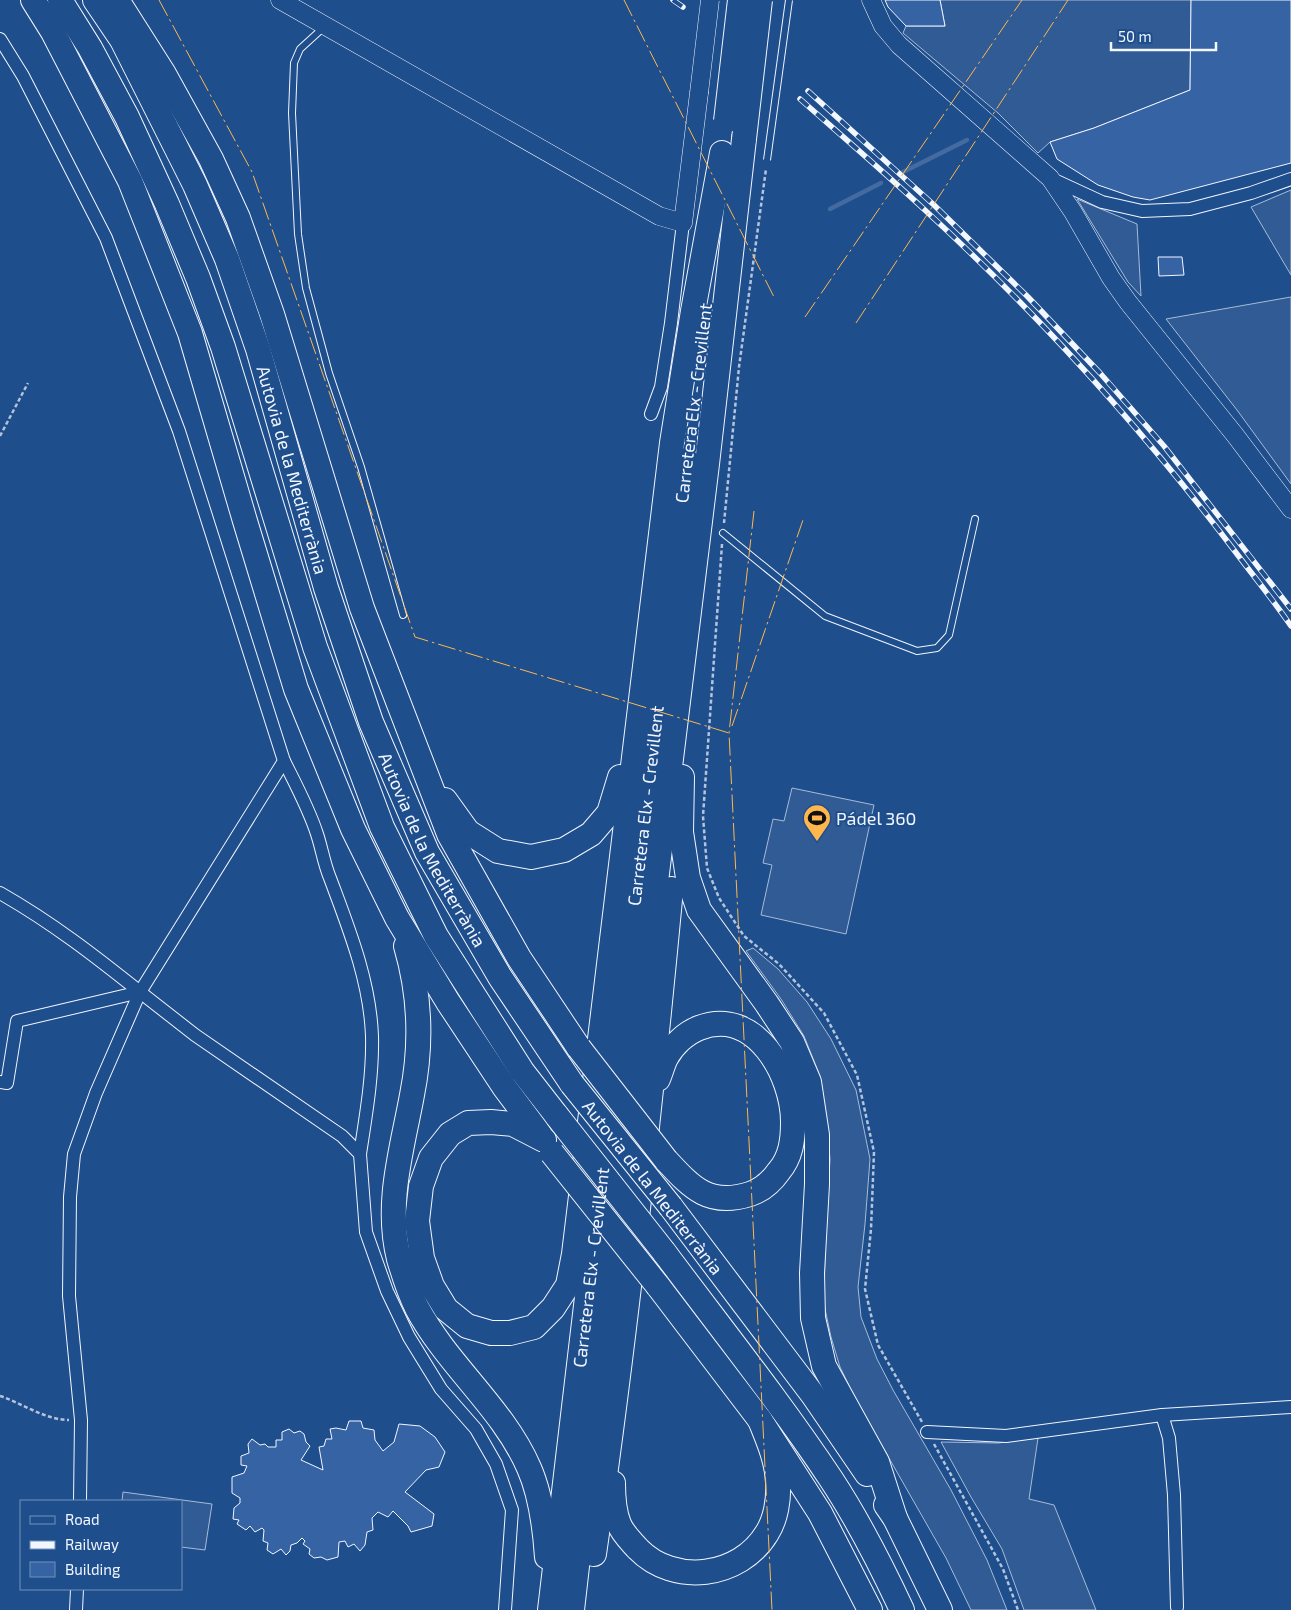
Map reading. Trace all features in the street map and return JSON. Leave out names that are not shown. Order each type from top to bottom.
[{"type":"highway","points":[[33,0],[53,32],[130,181],[190,333],[244,521],[296,689],[353,829],[397,918],[448,1002],[505,1088],[760,1420],[820,1513],[870,1610]]},
{"type":"highway","name":"Autovia de la Mediterrània","points":[[60,0],[90,48],[127,117],[198,278],[223,347],[315,647],[382,827],[436,936],[522,1070],[664,1252],[832,1480],[867,1539],[902,1610]]},
{"type":"highway","name":"Autovia de la Mediterrània","points":[[95,0],[122,40],[195,185],[226,259],[258,349],[326,588],[371,722],[427,852],[500,977],[572,1084],[671,1207],[813,1395],[856,1456],[895,1518],[940,1610]]},
{"type":"highway","points":[[117,0],[164,74],[211,159],[238,218],[272,314],[362,608],[422,768],[448,834],[519,958],[579,1048],[666,1160],[691,1186],[710,1196],[728,1200],[752,1194],[771,1182],[786,1162],[794,1138],[793,1111],[787,1085],[778,1063],[763,1045],[746,1031],[728,1024],[711,1024],[692,1031],[677,1043],[667,1057],[658,1078],[647,1130]]},
{"type":"highway","name":"Carretera Elx - Crevillent","points":[[548,1610],[740,0]]},
{"type":"highway","name":"Carretera Elx - Crevillent","points":[[572,1610],[645,970],[707,464],[760,0]]},
{"type":"highway","points":[[548,1146],[513,1124],[491,1122],[468,1123],[450,1134],[431,1158],[421,1186],[417,1221],[422,1258],[432,1286],[446,1309],[467,1326],[491,1333],[510,1334],[534,1326],[553,1308],[568,1285],[575,1244],[651,603],[672,443],[693,311],[722,152]]},
{"type":"highway","points":[[586,1610],[614,1416],[647,1130],[682,764],[707,464]]},
{"type":"highway","points":[[422,768],[468,832],[498,851],[531,857],[564,850],[591,834],[609,813],[624,759],[651,603]]},
{"type":"highway","points":[[682,764],[681,832],[688,878],[699,910],[768,1004],[792,1042],[809,1082],[817,1135],[817,1194],[812,1273],[813,1318],[824,1366],[877,1462],[895,1518]]},
{"type":"highway","points":[[397,918],[411,964],[418,1001],[419,1048],[413,1094],[400,1149],[394,1190],[393,1221],[398,1256],[406,1285],[418,1309],[440,1342],[487,1401],[513,1438],[530,1469],[544,1524],[547,1555],[548,1610]]},
{"type":"highway","points":[[614,1416],[612,1470],[614,1502],[619,1524],[628,1539],[643,1554],[658,1564],[676,1571],[695,1573],[718,1570],[739,1560],[755,1548],[767,1533],[776,1510],[778,1481],[774,1454],[760,1420]]},
{"type":"street","points":[[280,0],[659,216],[683,224]]},
{"type":"street","points":[[651,414],[661,387],[672,323],[710,0]]},
{"type":"street","points":[[871,0],[883,26],[899,45],[1058,182],[1124,286],[1291,498]]},
{"type":"street","points":[[878,0],[884,15],[897,34],[1059,176],[1058,182],[1112,278],[1128,302],[1235,435],[1291,509]]},
{"type":"street","points":[[0,38],[23,76],[106,238],[179,431],[284,761],[304,800],[317,834],[329,877],[347,923],[369,1000],[372,1037],[370,1083],[360,1154],[366,1232],[387,1291],[409,1337],[441,1389],[476,1429],[496,1464],[512,1510],[505,1610]]},
{"type":"street","points":[[1058,182],[1108,204],[1136,210],[1161,210],[1190,209],[1251,193],[1291,179]]},
{"type":"street","points":[[80,1500],[80,1420],[69,1296],[70,1197],[74,1154],[96,1093],[140,992],[284,761]]},
{"type":"street","points":[[0,893],[28,909],[80,944],[194,1035],[342,1136],[360,1154]]},
{"type":"street","points":[[0,1082],[7,1083],[16,1021],[140,992]]},
{"type":"street","points":[[927,1432],[1006,1436],[1162,1415],[1291,1407]]},
{"type":"street","points":[[1162,1415],[1169,1438],[1174,1495],[1177,1607]]},
{"type":"street","points":[[76,1610],[77,1590]]},
{"type":"lane","points":[[767,160],[789,0]]},
{"type":"lane","points":[[325,26],[300,49],[294,63],[292,113],[298,234],[306,288],[329,373],[361,467],[403,615]]},
{"type":"lane","points":[[723,533],[825,616],[917,651],[937,648],[948,635],[975,519]]},
{"type":"path","points":[[767,160],[739,367],[723,533],[703,816],[707,868],[719,898],[744,936],[779,964],[824,1013],[857,1075],[874,1152],[871,1229],[865,1289],[878,1345],[1003,1569],[1018,1610]]},
{"type":"path","points":[[0,436],[28,383]]},
{"type":"path","points":[[0,1396],[61,1420],[80,1420]]},
{"type":"shaded area","points":[[940,0],[1191,0],[1190,90],[1094,128],[1050,142],[1038,153],[998,113],[903,33],[906,26],[945,26]]},
{"type":"shaded area","points":[[1291,190],[1291,275],[1251,207]]},
{"type":"shaded area","points":[[1077,199],[1137,224],[1141,296],[1128,282]]},
{"type":"shaded area","points":[[1291,297],[1291,484],[1237,410],[1166,319]]},
{"type":"shaded area","name":"Pádel 360","points":[[792,788],[874,805],[846,934],[761,915],[772,865],[763,863],[773,819],[784,821]]},
{"type":"shaded area","points":[[753,948],[778,969],[807,1002],[831,1039],[856,1090],[870,1159],[858,1287],[861,1317],[877,1359],[951,1490],[987,1560],[1007,1610],[971,1610],[946,1558],[857,1402],[840,1367],[824,1304],[830,1159],[820,1076],[804,1036],[781,999],[746,951]]},
{"type":"shaded area","points":[[1038,1438],[1029,1499],[1054,1505],[1096,1610],[1024,1610],[1002,1549],[941,1442],[998,1443]]},
{"type":"shaded area","points":[[123,1492],[212,1504],[205,1550],[182,1547],[182,1500],[122,1500]]},
{"type":"building","points":[[885,0],[940,0],[945,26],[906,26],[888,7]]},
{"type":"building","points":[[1191,0],[1291,0],[1291,163],[1150,200],[1133,197],[1098,185],[1057,159],[1050,142],[1094,128],[1190,90]]},
{"type":"building","points":[[1158,257],[1182,257],[1184,275],[1159,276]]},
{"type":"building","points":[[349,1421],[361,1421],[363,1428],[374,1430],[375,1440],[383,1451],[394,1442],[399,1424],[420,1426],[435,1437],[445,1452],[439,1467],[426,1470],[405,1492],[434,1514],[432,1526],[411,1532],[408,1526],[393,1511],[388,1517],[378,1512],[372,1518],[373,1530],[367,1532],[365,1545],[360,1551],[354,1544],[348,1547],[345,1541],[339,1542],[338,1557],[327,1560],[321,1557],[314,1558],[309,1554],[310,1549],[303,1544],[305,1541],[302,1538],[297,1543],[291,1545],[290,1551],[286,1555],[281,1549],[273,1554],[267,1550],[268,1543],[263,1541],[264,1530],[262,1528],[255,1532],[250,1526],[246,1530],[237,1524],[239,1520],[233,1519],[234,1508],[240,1503],[240,1498],[232,1493],[232,1477],[244,1473],[247,1466],[241,1465],[241,1456],[249,1453],[248,1444],[252,1439],[260,1445],[265,1444],[268,1447],[276,1447],[276,1440],[282,1440],[282,1432],[289,1429],[294,1433],[300,1431],[304,1434],[306,1442],[310,1446],[301,1460],[323,1470],[319,1447],[324,1446],[326,1439],[332,1439],[330,1429],[346,1430]]},
{"type":"waterway","points":[[899,174],[967,140]]},
{"type":"waterway","points":[[830,209],[881,183]]},
{"type":"railway","points":[[673,0],[683,7]]},
{"type":"railway","points":[[808,91],[934,205],[1028,297],[1100,373],[1164,446],[1291,609]]},
{"type":"railway","points":[[800,99],[927,212],[1050,333],[1165,463],[1202,508],[1291,626]]},
{"type":"power","points":[[159,0],[252,172],[415,637],[729,733]]},
{"type":"power","points":[[624,0],[774,297]]},
{"type":"power","points":[[805,317],[1022,0]]},
{"type":"power","points":[[856,323],[1068,0]]},
{"type":"power","points":[[754,511],[729,733],[772,1610]]},
{"type":"power","points":[[732,726],[804,517]]},
{"type":"place","name":"Pádel 360","points":[[817,842]]}]
